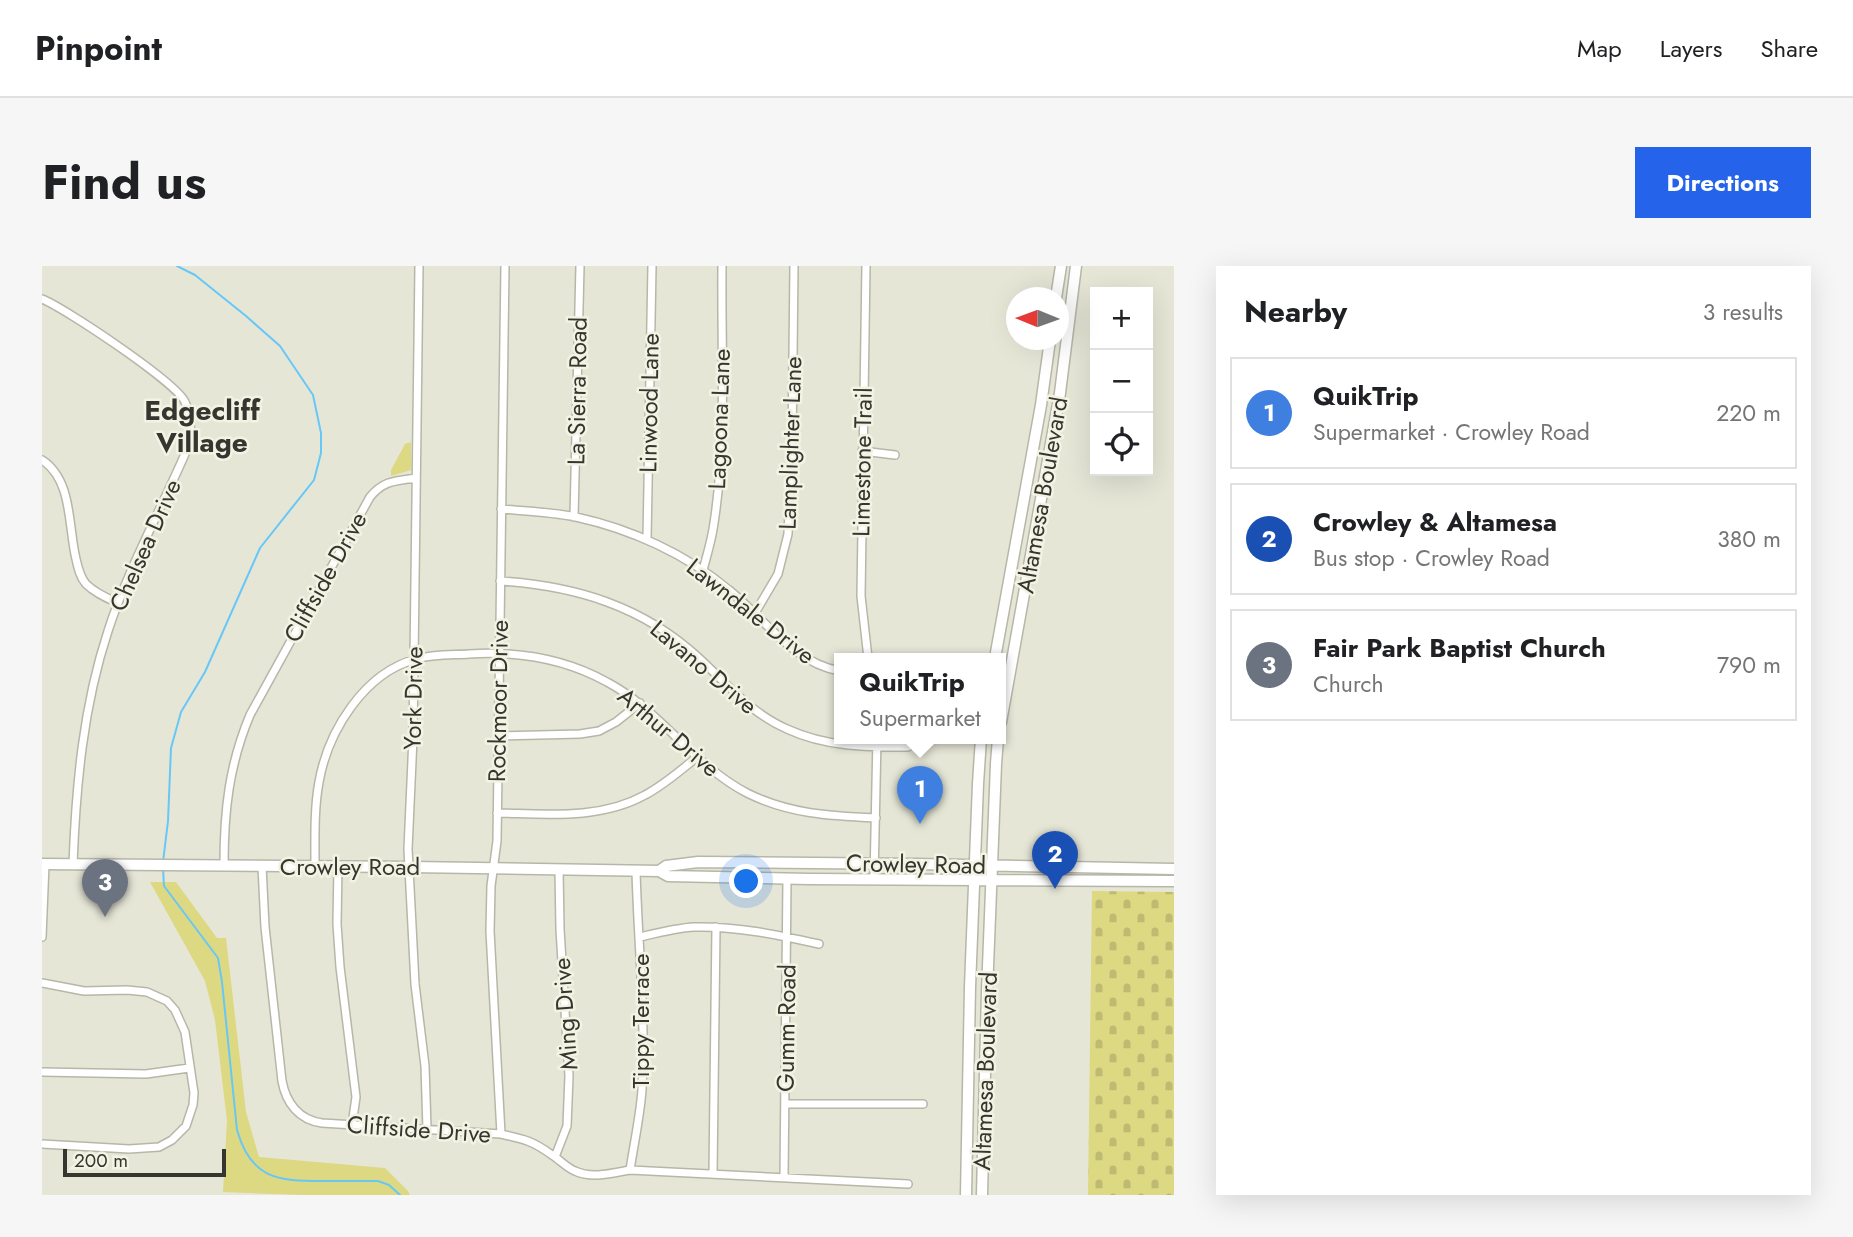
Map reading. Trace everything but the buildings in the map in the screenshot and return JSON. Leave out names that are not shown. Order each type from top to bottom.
[{"type":"main road","points":[[1058,287],[1061,266]]},
{"type":"main road","name":"Altamesa Boulevard","points":[[1006,690],[1060,393],[1076,266]]},
{"type":"main road","name":"Altamesa Boulevard","points":[[996,653],[1049,350]]},
{"type":"main road","points":[[1023,504],[1040,507]]},
{"type":"main road","name":"Altamesa Boulevard","points":[[966,1195],[970,1000],[981,744]]},
{"type":"main road","name":"Altamesa Boulevard","points":[[982,1195],[998,744]]},
{"type":"main road","name":"Crowley Road","points":[[659,871],[666,866],[698,862],[1174,869]]},
{"type":"main road","name":"Crowley Road","points":[[43,864],[659,871],[668,876],[787,879],[1174,881]]},
{"type":"main road","points":[[1161,881],[1174,875]]},
{"type":"main road","points":[[970,1000],[987,1006]]},
{"type":"street","name":"York Drive","points":[[419,266],[413,738],[408,849],[411,867],[413,951],[425,1066],[427,1129]]},
{"type":"street","name":"Rockmoor Drive","points":[[501,1134],[490,931],[497,813],[505,266]]},
{"type":"street","name":"La Sierra Road","points":[[574,517],[580,266]]},
{"type":"street","name":"Linwood Lane","points":[[646,540],[652,266]]},
{"type":"street","name":"Lagoona Lane","points":[[703,570],[714,527],[719,488],[722,266]]},
{"type":"street","name":"Lamplighter Lane","points":[[755,613],[778,574],[788,534],[794,266]]},
{"type":"street","name":"Limestone Trail","points":[[866,266],[861,596],[868,653]]},
{"type":"street","name":"Chelsea Drive","points":[[42,299],[154,372],[183,397],[189,411],[190,438],[185,454],[118,603],[101,654],[85,723],[73,864]]},
{"type":"street","points":[[862,452],[895,455]]},
{"type":"street","points":[[42,460],[55,471],[62,483],[80,576],[93,590],[118,603]]},
{"type":"street","name":"Cliffside Drive","points":[[224,865],[224,828],[229,783],[237,748],[250,715],[370,497],[378,487],[416,478]]},
{"type":"street","name":"Lawndale Drive","points":[[501,509],[574,517],[603,524],[676,554],[730,590],[794,650],[811,661],[834,670]]},
{"type":"street","name":"Lavano Drive","points":[[500,581],[568,589],[629,610],[679,642],[759,714],[786,729],[834,743]]},
{"type":"street","name":"Arthur Drive","points":[[315,866],[317,796],[324,762],[334,736],[352,707],[383,675],[398,666],[433,656],[499,654],[537,657],[565,663],[606,681],[640,703],[697,757],[746,792],[784,807],[822,816],[876,818]]},
{"type":"street","points":[[498,736],[599,731],[640,703]]},
{"type":"street","points":[[874,879],[877,744]]},
{"type":"street","name":"Lavano Drive","points":[[885,744],[908,747]]},
{"type":"street","points":[[497,813],[577,813],[605,810],[645,795],[665,783],[697,757]]},
{"type":"street","points":[[42,937],[43,864]]},
{"type":"street","name":"Cliffside Drive","points":[[262,866],[266,941],[284,1090],[294,1109],[308,1120],[501,1134],[531,1141],[582,1174],[597,1175],[630,1170],[908,1184]]},
{"type":"street","points":[[338,866],[337,925],[356,1097],[352,1125]]},
{"type":"street","name":"Ming Drive","points":[[555,1157],[567,1126],[569,1102],[559,869]]},
{"type":"street","name":"Tippy Terrace","points":[[630,1170],[642,1091],[643,997],[636,871]]},
{"type":"street","name":"Gumm Road","points":[[784,1178],[787,879]]},
{"type":"street","points":[[640,937],[691,927],[716,927],[819,944]]},
{"type":"street","points":[[713,1174],[716,927]]},
{"type":"street","points":[[42,983],[83,991],[147,992],[167,1001],[176,1010],[182,1023],[194,1093],[186,1126],[172,1140],[159,1147],[144,1149],[42,1144]]},
{"type":"street","points":[[42,1072],[146,1074],[189,1068]]},
{"type":"street","points":[[785,1104],[923,1104]]},
{"type":"green space","points":[[411,442],[411,470],[391,476],[391,470],[405,444]]},
{"type":"green space","points":[[150,882],[176,882],[217,938],[226,938],[246,1112],[259,1157],[385,1168],[410,1195],[223,1192],[227,1121],[215,1020],[205,981]]},
{"type":"green space","points":[[1092,891],[1174,892],[1174,1195],[1088,1195]]},
{"type":"waterway","points":[[163,862],[168,821],[171,748],[181,712],[205,672],[260,548],[314,480],[321,453],[321,433],[313,395],[280,346],[195,275],[177,266]]},
{"type":"waterway","points":[[163,868],[164,886],[218,958],[237,1130],[250,1159],[258,1168],[279,1178],[307,1181],[378,1181],[389,1185],[400,1195]]},
{"type":"place","name":"QuikTrip","points":[[920,824]]},
{"type":"place","name":"Crowley & Altamesa","points":[[1055,889]]},
{"type":"place","name":"Fair Park Baptist Church","points":[[105,917]]},
{"type":"district","name":"Edgecliff Village","points":[[202,426]]}]
